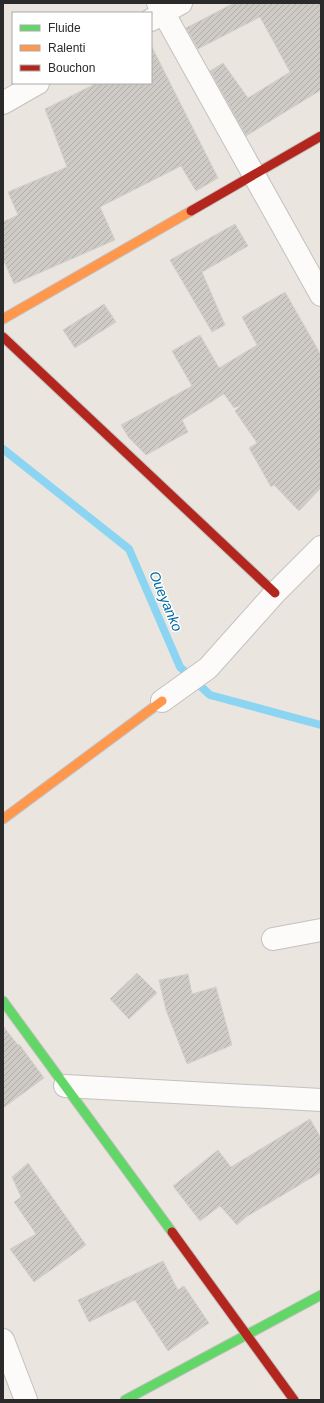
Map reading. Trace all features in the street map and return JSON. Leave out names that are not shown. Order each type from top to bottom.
[{"type":"street","points":[[164,10],[253,175],[321,296]]},
{"type":"street","points":[[3,103],[36,84]]},
{"type":"street","points":[[3,319],[321,136]]},
{"type":"street","points":[[3,336],[275,594]]},
{"type":"street","points":[[3,819],[208,668],[275,594],[321,547]]},
{"type":"street","points":[[274,939],[321,930]]},
{"type":"street","points":[[3,1001],[294,1400]]},
{"type":"street","points":[[64,1086],[321,1100]]},
{"type":"street","points":[[125,1400],[321,1295]]},
{"type":"street","points":[[3,1340],[26,1400]]},
{"type":"building","points":[[234,3],[321,3],[321,90],[246,136],[210,71],[223,63],[248,98],[290,72],[260,17],[198,49],[186,28]]},
{"type":"building","points":[[152,47],[218,178],[196,191],[181,166],[100,207],[115,240],[14,284],[3,259],[3,222],[18,215],[8,192],[67,167],[45,109],[95,84],[152,84]]},
{"type":"building","points":[[235,224],[248,246],[202,272],[225,325],[212,332],[170,260]]},
{"type":"building","points":[[285,292],[321,355],[321,488],[299,511],[274,485],[271,487],[249,448],[257,443],[235,411],[241,405],[234,408],[224,394],[182,420],[188,432],[146,455],[129,438],[121,425],[192,386],[172,351],[200,335],[219,368],[257,345],[242,317]]},
{"type":"building","points":[[104,304],[116,322],[75,348],[63,330]]},
{"type":"building","points":[[137,973],[157,993],[129,1019],[110,999]]},
{"type":"building","points":[[188,974],[192,994],[216,987],[232,1045],[187,1064],[166,1010],[159,980]]},
{"type":"building","points":[[3,1026],[18,1045],[19,1044],[44,1078],[3,1108]]},
{"type":"building","points":[[310,1119],[321,1138],[321,1172],[246,1217],[237,1225],[220,1206],[200,1221],[173,1186],[218,1150],[231,1167]]},
{"type":"building","points":[[28,1163],[86,1245],[34,1282],[10,1249],[36,1234],[14,1202],[21,1197],[12,1177]]},
{"type":"building","points":[[163,1261],[178,1290],[184,1286],[209,1323],[168,1351],[135,1300],[89,1322],[78,1300]]},
{"type":"waterway","name":"Oueyanko","points":[[3,449],[129,549],[180,667],[210,695],[321,725]]},
{"type":"traffic: fast","points":[[3,1001],[172,1232]]},
{"type":"traffic: fast","points":[[125,1400],[321,1295]]},
{"type":"traffic: slow","points":[[3,319],[191,211]]},
{"type":"traffic: slow","points":[[3,819],[162,701]]},
{"type":"traffic: jam","points":[[191,211],[321,136]]},
{"type":"traffic: jam","points":[[3,337],[275,593]]},
{"type":"traffic: jam","points":[[172,1232],[294,1400]]}]
